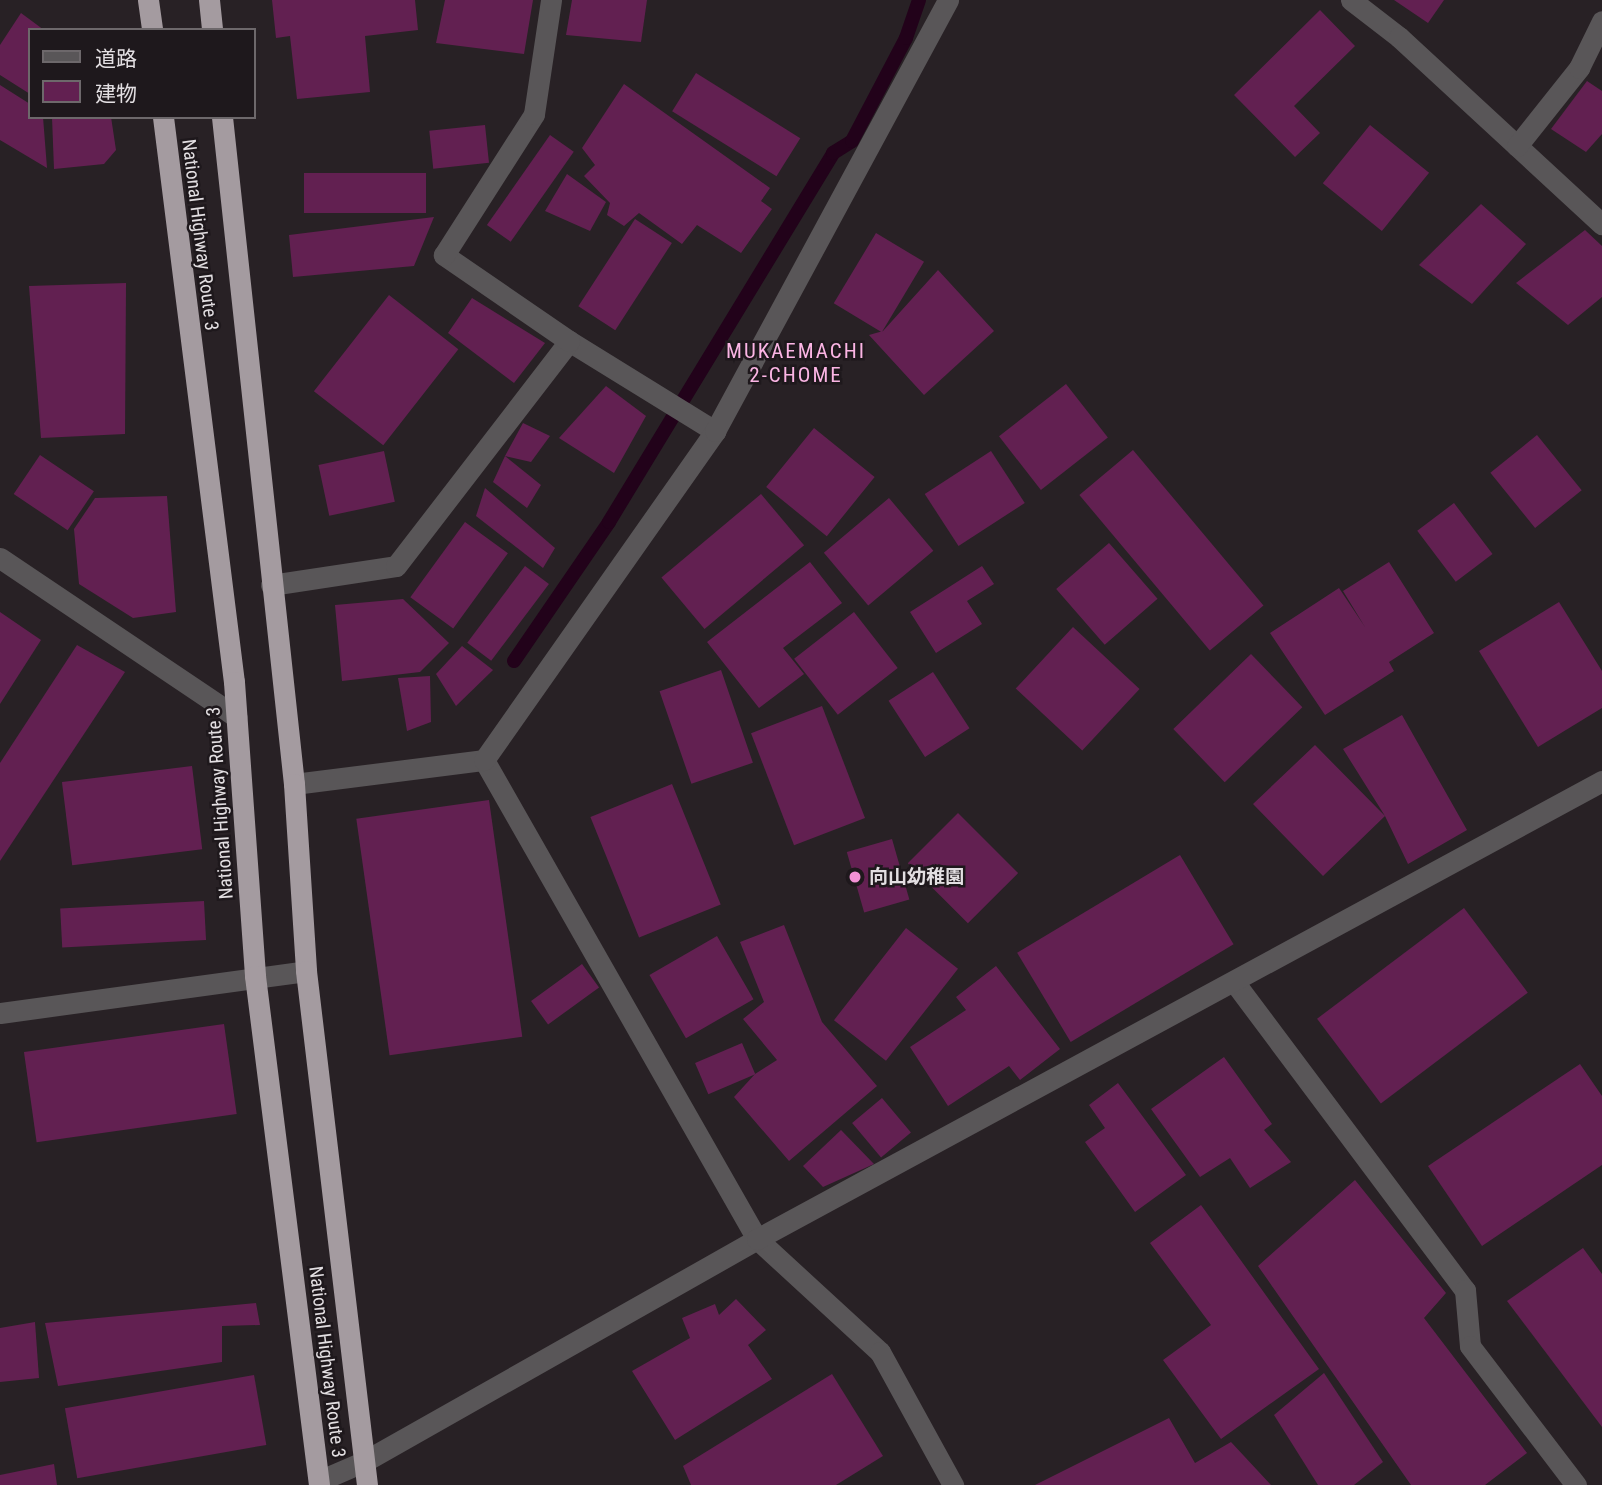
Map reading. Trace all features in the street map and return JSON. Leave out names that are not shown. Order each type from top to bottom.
[{"type":"highway","points":[[148,0],[152,28]]},
{"type":"highway","points":[[209,0],[212,28]]},
{"type":"highway","name":"National Highway Route 3","points":[[163,119],[237,717],[255,976],[319,1483]]},
{"type":"highway","name":"National Highway Route 3","points":[[222,119],[294,784],[306,971],[367,1485]]},
{"type":"street","points":[[551,0],[534,114],[444,255],[569,341],[715,431]]},
{"type":"street","points":[[294,784],[484,760],[715,431],[948,0]]},
{"type":"street","points":[[1351,0],[1602,224]]},
{"type":"street","points":[[1517,146],[1579,68],[1602,21]]},
{"type":"street","points":[[271,584],[396,566],[569,341]]},
{"type":"street","points":[[0,558],[237,717]]},
{"type":"street","points":[[484,760],[757,1239],[880,1352],[953,1485]]},
{"type":"street","points":[[319,1483],[365,1461],[757,1239],[1235,983],[1602,781]]},
{"type":"street","points":[[0,1013],[306,971]]},
{"type":"street","points":[[1235,983],[1465,1290],[1470,1346],[1576,1485]]},
{"type":"building","points":[[272,0],[415,0],[418,30],[365,36],[370,92],[297,99],[290,36],[276,38]]},
{"type":"building","points":[[445,0],[533,0],[524,54],[436,43]]},
{"type":"building","points":[[572,0],[647,0],[641,42],[566,35]]},
{"type":"building","points":[[1394,0],[1444,0],[1428,23]]},
{"type":"building","points":[[1320,10],[1355,46],[1294,106],[1320,133],[1295,157],[1234,95]]},
{"type":"building","points":[[21,13],[41,28],[28,28],[28,93],[0,75],[0,45]]},
{"type":"building","points":[[696,73],[800,138],[776,176],[672,111]]},
{"type":"building","points":[[1587,81],[1602,91],[1602,134],[1586,152],[1551,129]]},
{"type":"building","points":[[624,84],[770,188],[761,201],[772,209],[741,253],[697,225],[682,244],[639,213],[624,226],[607,215],[610,203],[584,176],[595,165],[582,148]]},
{"type":"building","points":[[0,85],[28,103],[28,119],[43,119],[47,168],[0,140]]},
{"type":"building","points":[[52,119],[111,119],[116,150],[104,164],[54,169]]},
{"type":"building","points":[[485,125],[489,163],[433,169],[429,131]]},
{"type":"building","points":[[1370,125],[1429,173],[1382,231],[1323,183]]},
{"type":"building","points":[[550,135],[574,152],[511,242],[487,225]]},
{"type":"building","points":[[304,173],[426,173],[426,213],[304,213]]},
{"type":"building","points":[[567,174],[606,202],[590,231],[545,211]]},
{"type":"building","points":[[1481,204],[1526,244],[1472,304],[1419,265]]},
{"type":"building","points":[[434,217],[414,266],[293,277],[289,235]]},
{"type":"building","points":[[635,219],[672,243],[615,330],[578,306]]},
{"type":"building","points":[[1585,230],[1602,246],[1602,297],[1568,325],[1516,283]]},
{"type":"building","points":[[876,233],[924,262],[882,332],[834,303]]},
{"type":"building","points":[[938,270],[994,331],[924,395],[869,335],[883,331]]},
{"type":"building","points":[[126,283],[125,434],[41,438],[29,286]]},
{"type":"building","points":[[389,295],[458,349],[383,445],[314,391]]},
{"type":"building","points":[[472,298],[545,343],[514,383],[448,333]]},
{"type":"building","points":[[1066,384],[1108,438],[1041,490],[999,436]]},
{"type":"building","points":[[606,386],[646,416],[614,473],[559,438]]},
{"type":"building","points":[[523,423],[550,436],[531,462],[505,456]]},
{"type":"building","points":[[814,428],[875,477],[827,536],[766,487]]},
{"type":"building","points":[[1537,435],[1582,490],[1535,528],[1490,473]]},
{"type":"building","points":[[1133,450],[1263,606],[1210,651],[1079,495]]},
{"type":"building","points":[[384,451],[395,502],[329,516],[318,465]]},
{"type":"building","points":[[991,451],[1025,503],[959,546],[925,494]]},
{"type":"building","points":[[40,455],[94,491],[68,530],[14,494]]},
{"type":"building","points":[[505,456],[541,485],[527,508],[493,482]]},
{"type":"building","points":[[485,488],[555,548],[543,568],[476,516]]},
{"type":"building","points":[[761,494],[804,545],[704,629],[661,578]]},
{"type":"building","points":[[167,496],[176,612],[133,618],[79,584],[74,529],[95,498]]},
{"type":"building","points":[[889,498],[933,551],[868,605],[824,553]]},
{"type":"building","points":[[1454,503],[1493,554],[1456,582],[1417,531]]},
{"type":"building","points":[[465,522],[508,553],[453,628],[410,597]]},
{"type":"building","points":[[1109,543],[1158,599],[1105,645],[1056,589]]},
{"type":"building","points":[[810,562],[842,603],[783,648],[804,674],[759,708],[707,642]]},
{"type":"building","points":[[1389,562],[1434,633],[1389,662],[1394,671],[1325,715],[1270,633],[1339,588],[1365,627],[1343,591]]},
{"type":"building","points":[[525,566],[549,584],[491,661],[467,643]]},
{"type":"building","points":[[982,566],[994,584],[967,601],[982,624],[936,653],[910,612]]},
{"type":"building","points":[[403,599],[449,643],[420,672],[342,681],[335,605]]},
{"type":"building","points":[[1559,602],[1602,671],[1602,708],[1538,747],[1479,651]]},
{"type":"building","points":[[0,612],[41,640],[0,704]]},
{"type":"building","points":[[854,612],[898,668],[838,715],[794,659]]},
{"type":"building","points":[[1073,627],[1140,689],[1082,750],[1016,688]]},
{"type":"building","points":[[77,645],[125,672],[0,861],[0,763]]},
{"type":"building","points":[[462,646],[493,670],[456,706],[436,674]]},
{"type":"building","points":[[1251,654],[1302,707],[1225,782],[1173,729]]},
{"type":"building","points":[[721,670],[753,763],[691,784],[660,691]]},
{"type":"building","points":[[933,672],[969,728],[925,757],[889,701]]},
{"type":"building","points":[[430,676],[431,722],[407,731],[398,678]]},
{"type":"building","points":[[822,706],[865,818],[794,845],[751,733]]},
{"type":"building","points":[[1402,715],[1467,830],[1408,864],[1385,816],[1343,749]]},
{"type":"building","points":[[1315,745],[1385,816],[1323,876],[1253,804]]},
{"type":"building","points":[[192,766],[202,849],[72,865],[62,782]]},
{"type":"building","points":[[672,784],[721,905],[639,937],[590,817]]},
{"type":"building","points":[[489,800],[522,1037],[390,1055],[356,819]]},
{"type":"building","points":[[958,813],[1018,873],[968,923],[908,863]]},
{"type":"building","points":[[892,839],[909,900],[864,913],[847,852]]},
{"type":"building","points":[[1180,855],[1234,944],[1071,1042],[1017,953]]},
{"type":"building","points":[[204,901],[206,940],[62,947],[60,909]]},
{"type":"building","points":[[1464,908],[1528,993],[1381,1103],[1317,1019]]},
{"type":"building","points":[[784,925],[822,1022],[877,1086],[789,1161],[734,1097],[755,1074],[777,1060],[743,1019],[764,1002],[740,942]]},
{"type":"building","points":[[906,928],[958,969],[886,1061],[834,1020]]},
{"type":"building","points":[[717,936],[754,999],[686,1038],[649,975]]},
{"type":"building","points":[[582,964],[599,987],[548,1024],[531,1001]]},
{"type":"building","points":[[996,966],[1060,1049],[1020,1080],[1009,1066],[948,1106],[910,1047],[966,1010],[956,997]]},
{"type":"building","points":[[224,1024],[237,1114],[37,1142],[24,1052]]},
{"type":"building","points":[[742,1043],[755,1074],[708,1094],[695,1063]]},
{"type":"building","points":[[1224,1057],[1272,1124],[1264,1130],[1291,1162],[1250,1188],[1230,1158],[1200,1177],[1151,1109]]},
{"type":"building","points":[[1580,1064],[1602,1096],[1602,1165],[1482,1246],[1428,1166]]},
{"type":"building","points":[[1118,1083],[1186,1175],[1135,1212],[1085,1142],[1105,1128],[1089,1105]]},
{"type":"building","points":[[882,1098],[911,1132],[881,1158],[852,1123]]},
{"type":"building","points":[[841,1130],[874,1164],[823,1187],[803,1166]]},
{"type":"building","points":[[1355,1180],[1446,1293],[1424,1318],[1527,1453],[1485,1485],[1411,1485],[1258,1266]]},
{"type":"building","points":[[1201,1205],[1319,1369],[1221,1439],[1163,1360],[1211,1325],[1150,1243]]},
{"type":"building","points":[[1583,1248],[1602,1274],[1602,1427],[1507,1301]]},
{"type":"building","points":[[736,1299],[766,1330],[748,1345],[772,1379],[675,1440],[632,1371],[690,1338],[682,1318],[715,1304],[719,1315]]},
{"type":"building","points":[[256,1303],[260,1325],[222,1326],[222,1362],[58,1386],[45,1323]]},
{"type":"building","points":[[35,1322],[39,1378],[0,1382],[0,1328]]},
{"type":"building","points":[[1324,1373],[1383,1462],[1354,1485],[1318,1485],[1274,1415]]},
{"type":"building","points":[[832,1374],[883,1456],[836,1485],[691,1485],[683,1466]]},
{"type":"building","points":[[254,1375],[266,1445],[77,1478],[65,1408]]},
{"type":"building","points":[[1169,1418],[1195,1463],[1231,1442],[1271,1485],[1035,1485]]},
{"type":"building","points":[[54,1464],[57,1485],[0,1485],[0,1475]]},
{"type":"waterway","points":[[514,661],[609,522],[833,153],[852,141],[906,38],[919,0]]},
{"type":"place","name":"向山幼稚園","points":[[855,877]]},
{"type":"district","name":"MUKAEMACHI 2-CHOME","points":[[796,363]]}]
